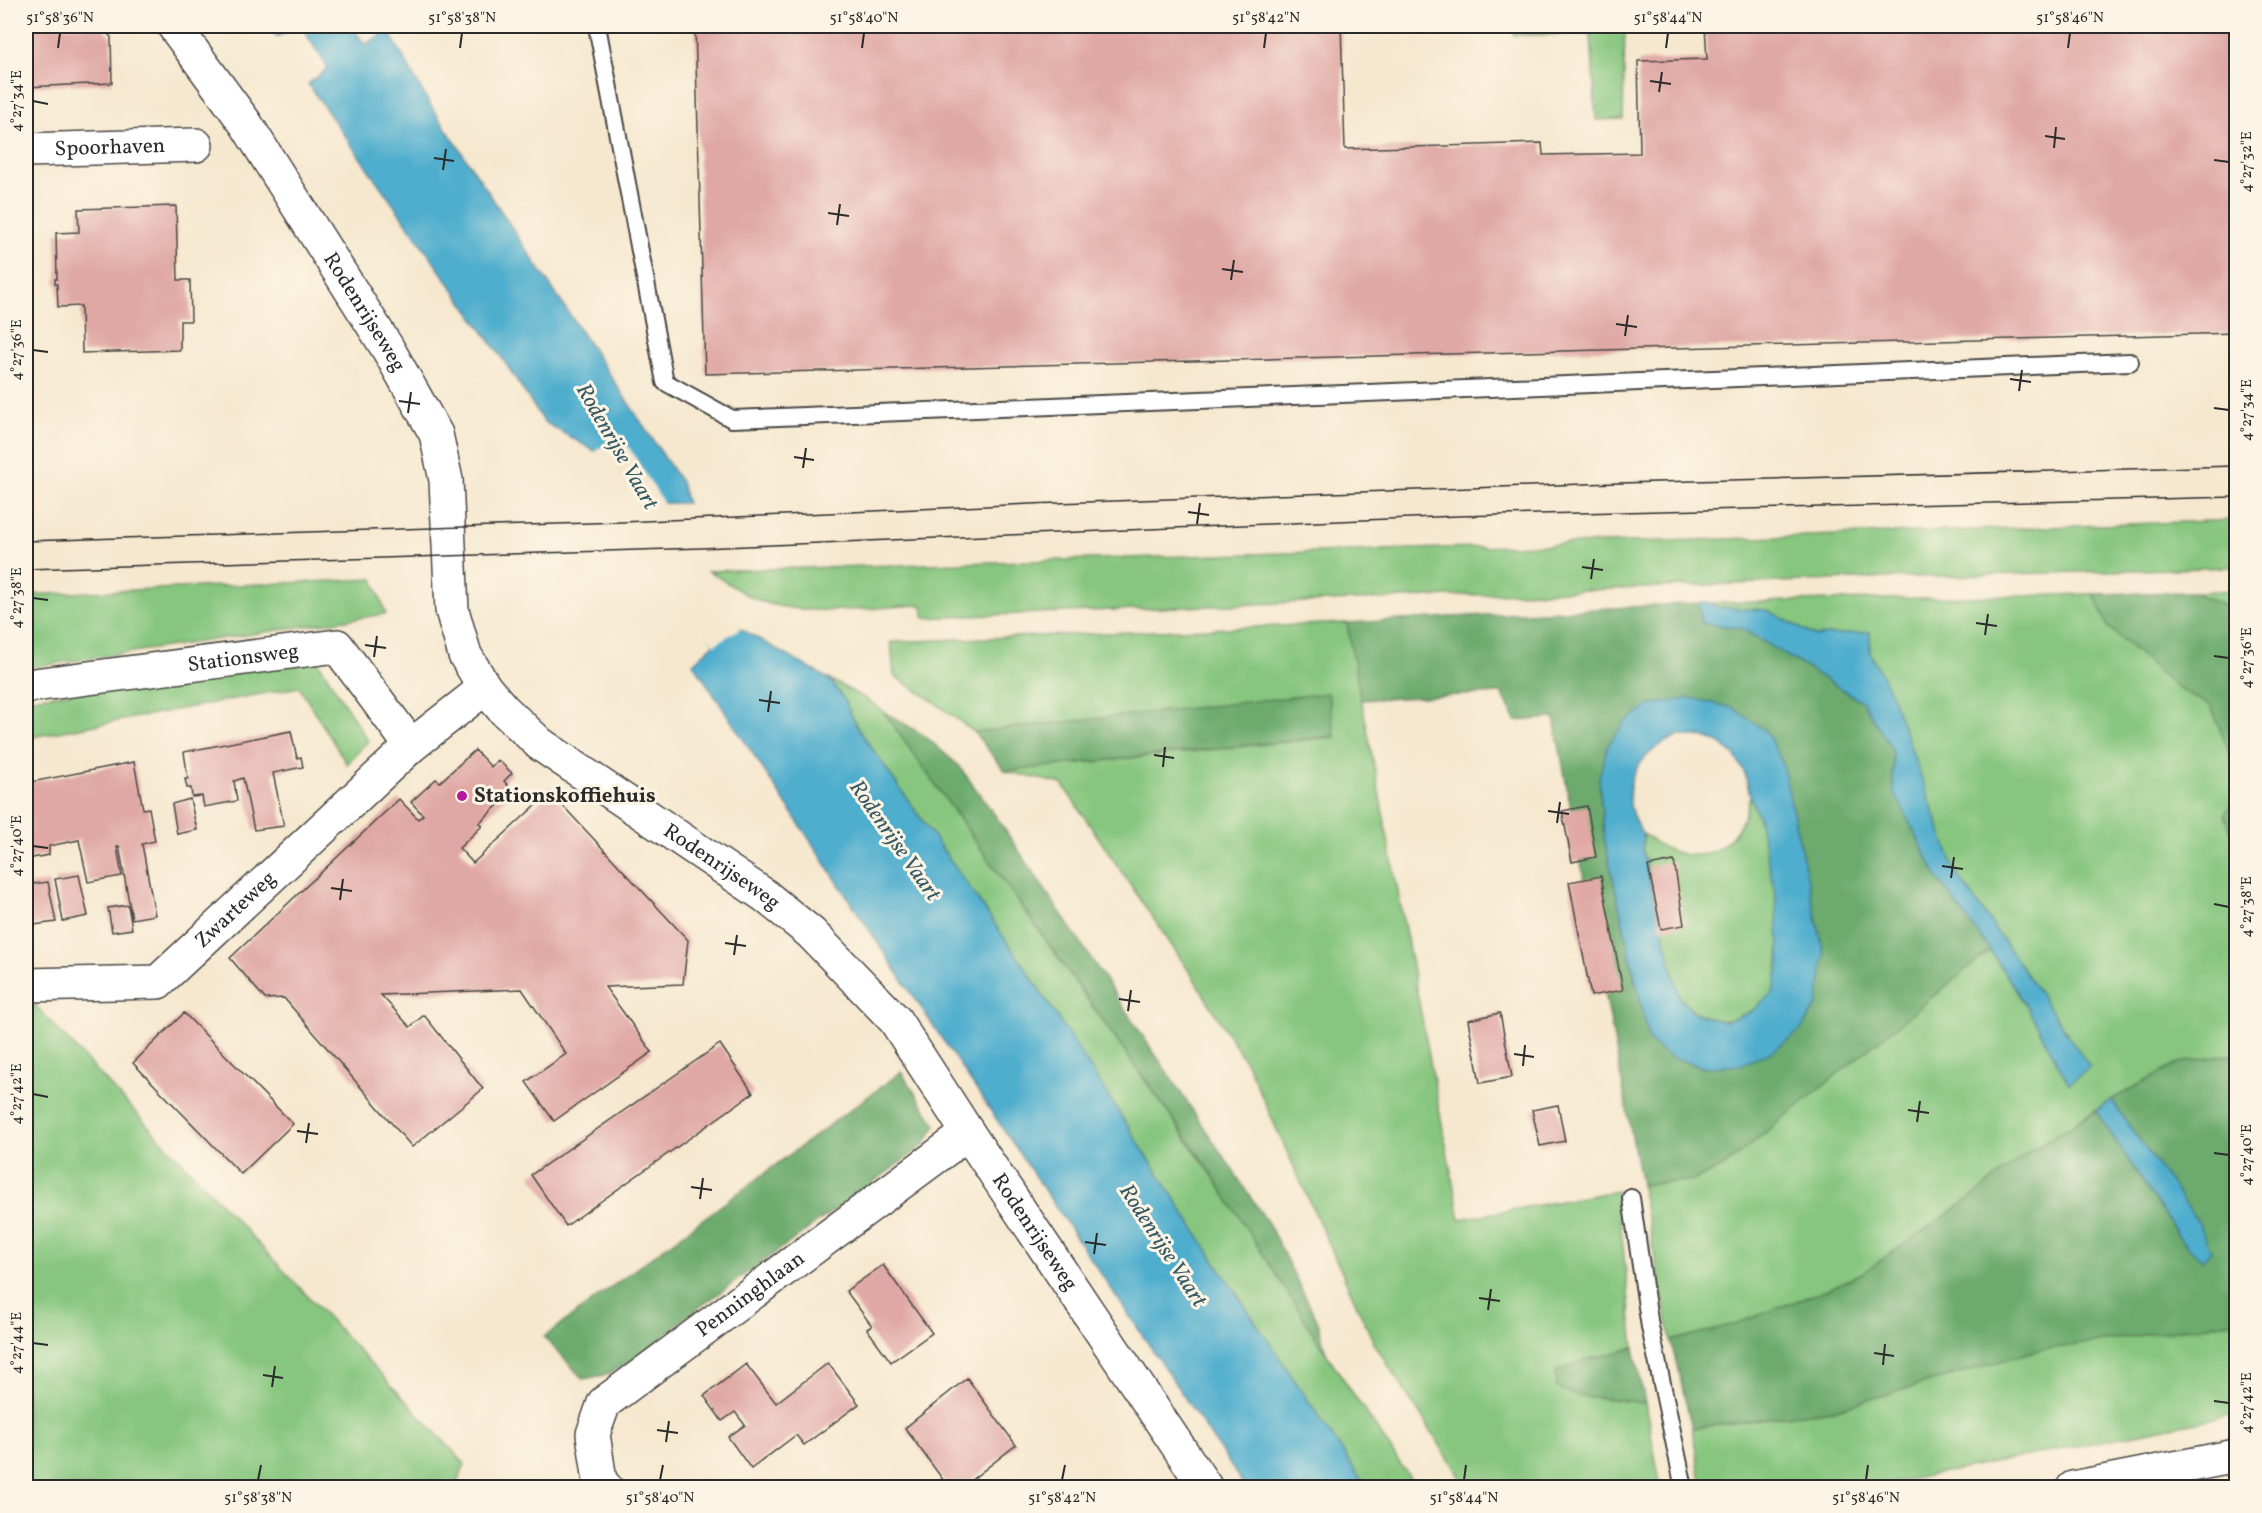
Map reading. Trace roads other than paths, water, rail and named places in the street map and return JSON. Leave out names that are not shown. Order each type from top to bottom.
[{"type":"street","name":"Rodenrijseweg","points":[[174,26],[246,124],[388,349],[436,434],[446,480],[452,610],[465,655],[485,688],[503,709],[540,744],[764,895],[811,933],[895,1020],[1206,1488]]},
{"type":"street","name":"Spoorhaven","points":[[26,150],[196,145]]},
{"type":"street","name":"Stationsweg","points":[[26,686],[337,646],[411,746]]},
{"type":"street","name":"Zwarteweg","points":[[26,985],[158,982],[411,746],[485,688]]},
{"type":"street","name":"Penninghlaan","points":[[606,1488],[600,1481],[593,1434],[604,1403],[968,1133]]},
{"type":"street","points":[[2073,1488],[2236,1456]]},
{"type":"lane","points":[[597,26],[665,382],[732,419],[2130,362]]},
{"type":"lane","points":[[1631,1198],[1650,1327],[1684,1488]]},
{"type":"water","points":[[270,26],[298,26],[277,37]]},
{"type":"water","name":"Rodenrijse Vaart","points":[[301,26],[352,26],[365,45],[388,30],[429,103],[681,482],[687,504],[663,503],[737,624],[741,629],[829,679],[845,701],[857,727],[1026,969],[1222,1272],[1366,1487],[1245,1487],[905,984],[693,663],[714,644],[600,454],[544,422],[504,361],[308,84],[328,68]]},
{"type":"water","points":[[1699,603],[1713,603],[1715,607],[1767,610],[1815,636],[1870,632],[1870,652],[1891,694],[1955,871],[2090,1067],[2069,1084],[2027,1007],[1990,950],[1939,880],[1893,790],[1893,751],[1863,702],[1741,628],[1701,623]]},
{"type":"water","points":[[1691,698],[1733,708],[1766,731],[1782,762],[1824,954],[1818,1004],[1800,1031],[1771,1052],[1740,1065],[1705,1068],[1668,1056],[1649,1040],[1604,838],[1599,778],[1608,745],[1624,723],[1650,705]],"holes":[[[1678,736],[1699,736],[1719,743],[1735,756],[1745,774],[1759,818],[1776,898],[1780,962],[1774,991],[1751,1012],[1724,1022],[1694,1013],[1680,998],[1642,850],[1642,834],[1633,816],[1630,802],[1633,777],[1645,757]]]},
{"type":"water","points":[[2111,1100],[2198,1222],[2211,1251],[2202,1260],[2182,1241],[2096,1111]]},
{"type":"tram line","points":[[26,541],[622,522],[1030,504],[1583,484],[2236,466]]},
{"type":"tram line","points":[[26,569],[702,548],[1458,516],[2236,497]]},
{"type":"place","name":"Stationskoffiehuis","points":[[462,796]]}]
